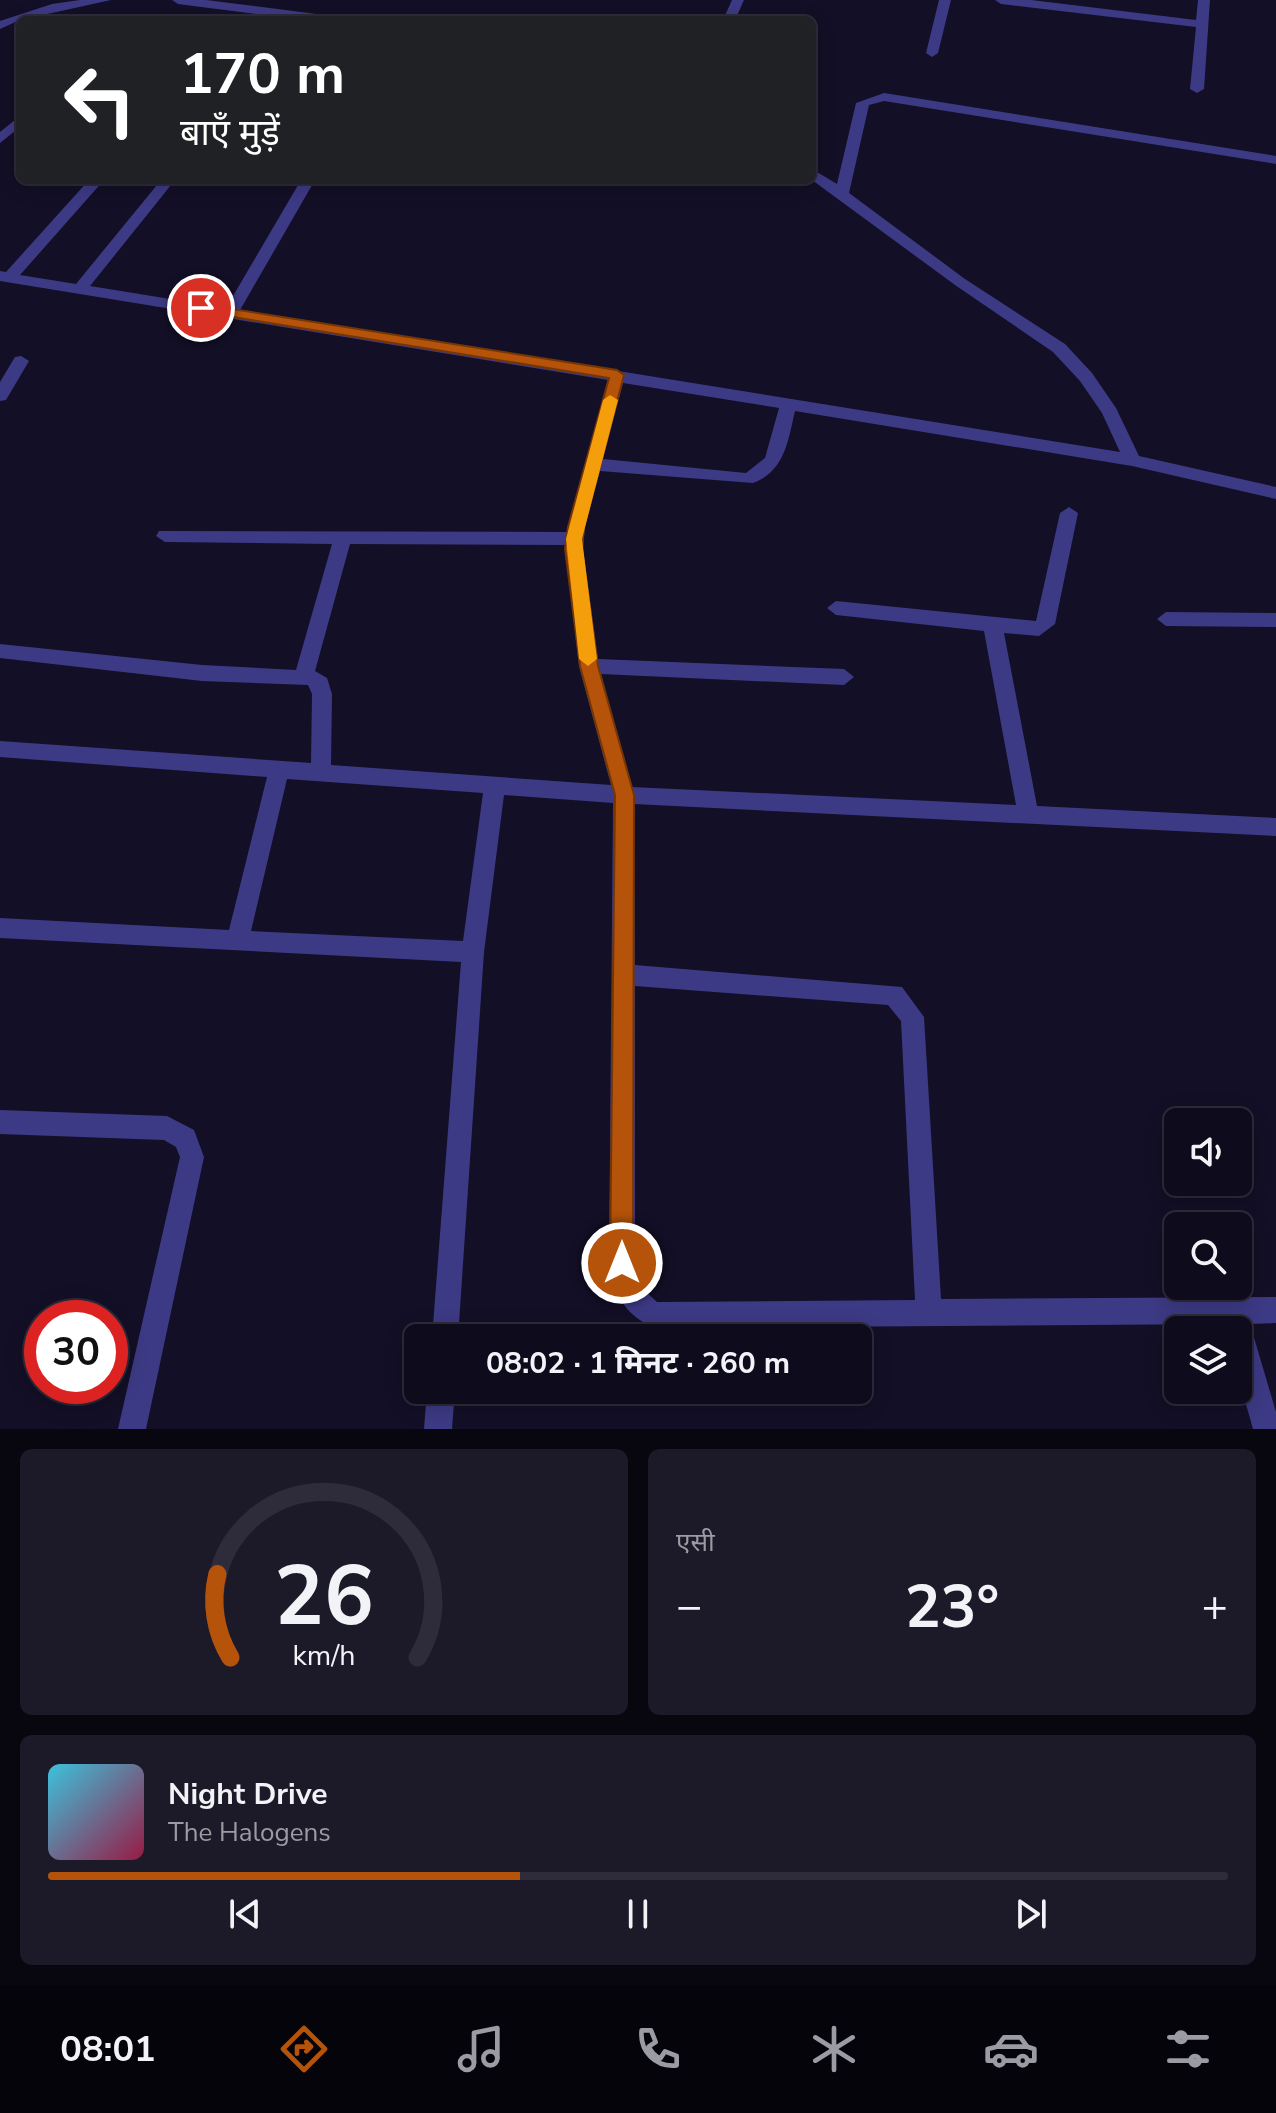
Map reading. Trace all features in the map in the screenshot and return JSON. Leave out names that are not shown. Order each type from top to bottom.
[{"type":"street","points":[[67,0],[85,2]]},
{"type":"street","points":[[25,16],[105,0]]},
{"type":"street","points":[[178,0],[303,16]]},
{"type":"street","points":[[932,53],[945,0]]},
{"type":"street","points":[[1001,0],[1057,3],[1202,24]]},
{"type":"street","points":[[1197,89],[1204,0]]},
{"type":"street","points":[[193,16],[207,3]]},
{"type":"street","points":[[841,195],[863,103],[884,97],[1276,160]]},
{"type":"street","points":[[0,139],[16,124]]},
{"type":"street","points":[[816,176],[960,282],[1059,348],[1086,377],[1110,412],[1132,460]]},
{"type":"street","points":[[4,277],[93,184]]},
{"type":"street","points":[[80,288],[165,184]]},
{"type":"street","points":[[231,313],[306,184]]},
{"type":"street","points":[[4,277],[1132,460],[1276,493]]},
{"type":"street","points":[[0,396],[21,361]]},
{"type":"street","points":[[617,375],[574,539],[589,666],[624,795],[622,1263],[627,1290],[637,1307],[655,1315],[1276,1310]]},
{"type":"street","points":[[593,464],[747,479],[762,475],[774,460],[788,406]]},
{"type":"street","points":[[836,608],[1039,629],[1046,624],[1069,513]]},
{"type":"street","points":[[165,536],[574,539]]},
{"type":"street","points":[[304,675],[343,537]]},
{"type":"street","points":[[1166,619],[1276,620]]},
{"type":"street","points":[[993,626],[1028,814]]},
{"type":"street","points":[[0,651],[202,673],[304,675],[320,683],[322,694],[321,773]]},
{"type":"street","points":[[589,666],[844,677]]},
{"type":"street","points":[[0,749],[624,795],[1276,827]]},
{"type":"street","points":[[238,940],[279,770]]},
{"type":"street","points":[[446,1324],[473,952],[495,785]]},
{"type":"street","points":[[0,928],[473,952]]},
{"type":"street","points":[[624,975],[894,995],[904,1004],[912,1017],[929,1313]]},
{"type":"street","points":[[0,1122],[167,1128],[185,1139],[192,1157],[132,1429]]},
{"type":"street","points":[[1233,1311],[1267,1429]]},
{"type":"street","points":[[438,1429],[440,1404]]},
{"type":"slow traffic","points":[[588,659],[574,539],[610,400]]},
{"type":"route","points":[[201,308],[617,375],[576,527],[574,549],[589,666],[624,795],[622,1263]]}]
